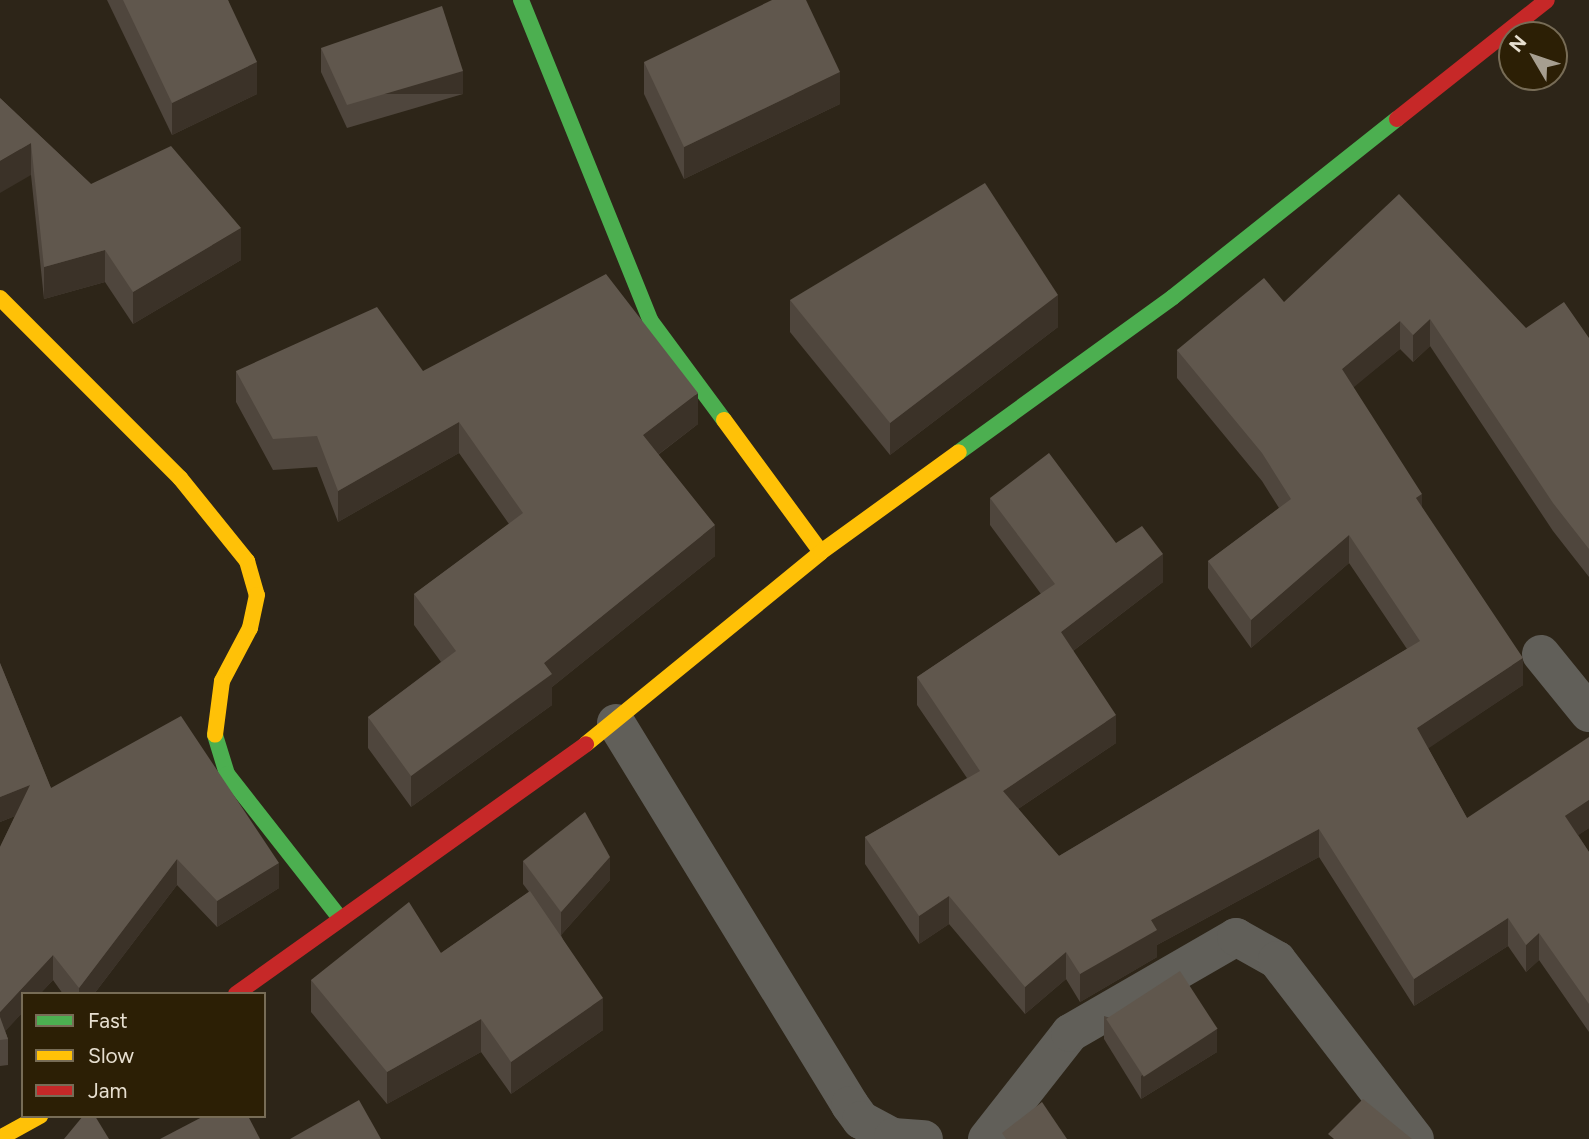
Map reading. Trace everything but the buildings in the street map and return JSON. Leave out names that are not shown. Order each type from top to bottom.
[{"type":"street","points":[[521,0],[650,320],[821,552]]},
{"type":"street","points":[[239,992],[339,916],[616,723],[821,552],[1173,297],[1547,0]]},
{"type":"street","points":[[0,298],[180,478],[247,561],[257,595],[250,628],[222,681],[214,743],[227,774],[339,916]]},
{"type":"street","points":[[1541,653],[1589,713]]},
{"type":"street","points":[[616,723],[861,1120],[893,1137],[924,1139]]},
{"type":"street","points":[[987,1139],[1070,1033],[1236,937],[1277,960],[1415,1139]]},
{"type":"street","points":[[0,1138],[36,1118]]},
{"type":"traffic: fast","points":[[521,0],[650,320],[724,420]]},
{"type":"traffic: fast","points":[[959,452],[1173,297],[1397,119]]},
{"type":"traffic: fast","points":[[215,735],[227,774],[339,917]]},
{"type":"traffic: slow","points":[[0,298],[180,478],[247,561],[257,595],[250,628],[222,681],[215,735]]},
{"type":"traffic: slow","points":[[724,420],[821,552]]},
{"type":"traffic: slow","points":[[586,744],[821,552],[959,452]]},
{"type":"traffic: slow","points":[[0,1138],[36,1118]]},
{"type":"traffic: jam","points":[[1397,119],[1547,0]]},
{"type":"traffic: jam","points":[[239,992],[586,744]]}]
